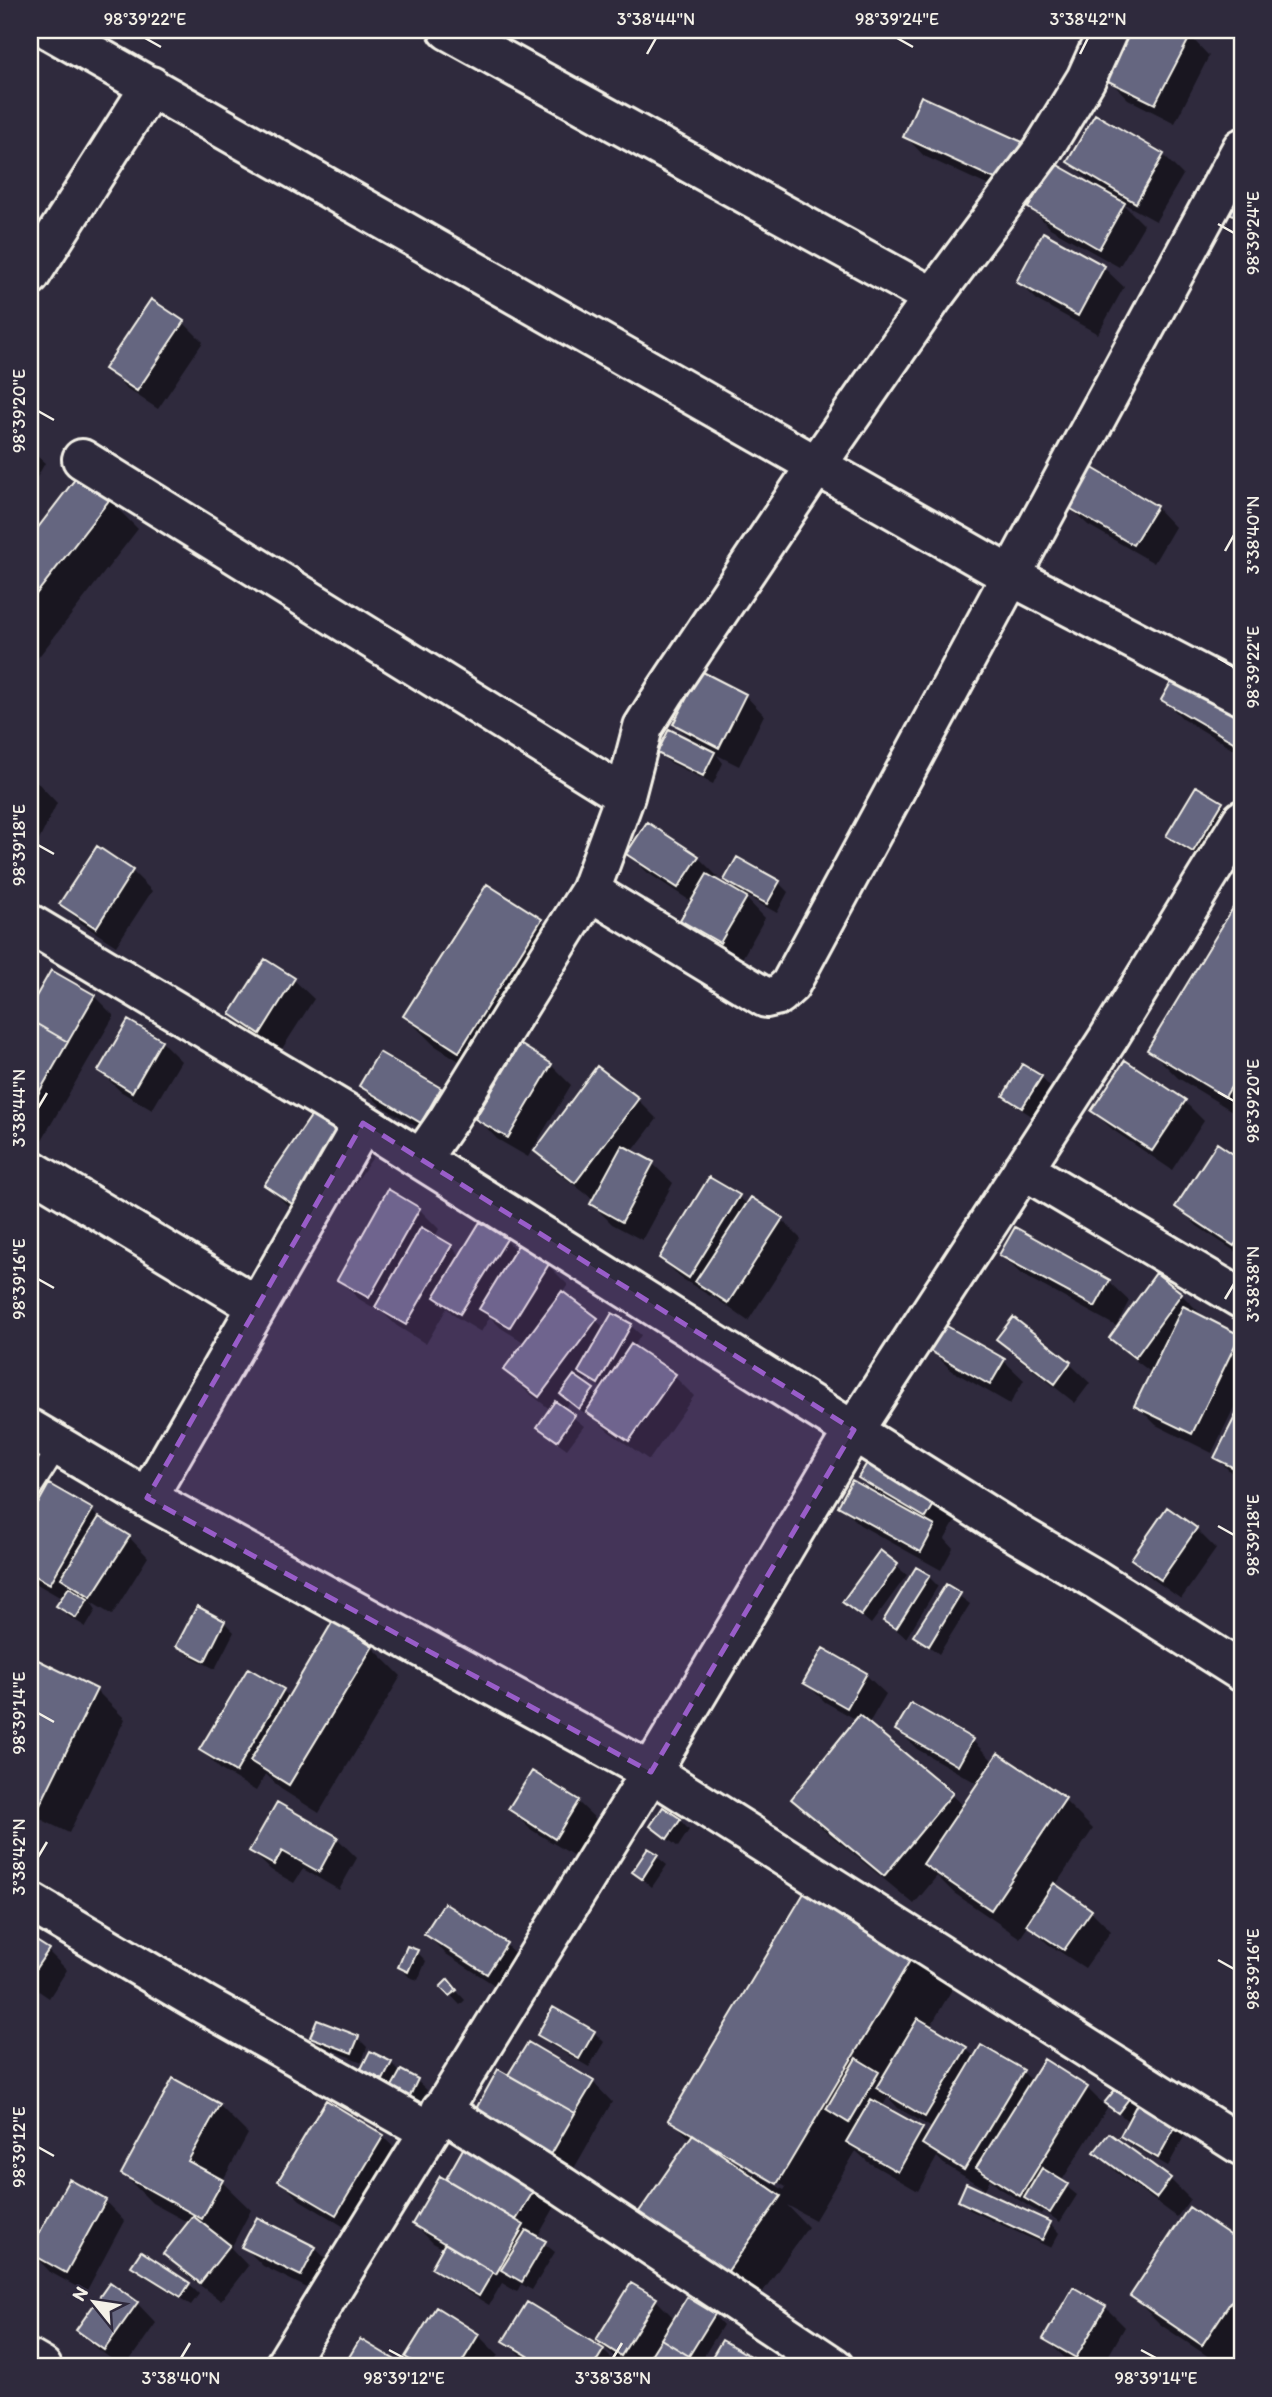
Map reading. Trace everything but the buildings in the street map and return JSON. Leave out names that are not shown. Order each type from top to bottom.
[{"type":"street","points":[[50,30],[1011,576],[1242,696]]},
{"type":"street","points":[[448,30],[933,297]]},
{"type":"street","points":[[421,1158],[448,1121],[590,891],[625,796],[643,727],[816,466],[933,297],[1042,151],[1086,79],[1108,30]]},
{"type":"street","points":[[30,276],[151,86]]},
{"type":"street","points":[[590,891],[766,998],[779,995],[790,985],[1242,148]]},
{"type":"street","points":[[82,459],[625,796]]},
{"type":"street","points":[[284,2367],[651,1772],[854,1430],[1239,832]]},
{"type":"street","points":[[30,924],[421,1158],[1006,1527],[1096,1579],[1242,1672]]},
{"type":"street","points":[[147,1498],[363,1123]]},
{"type":"street","points":[[30,1169],[257,1306]]},
{"type":"street","points":[[1023,1169],[1242,1299]]},
{"type":"street","points":[[44,1438],[147,1498],[651,1772],[1242,2146]]},
{"type":"street","points":[[30,1902],[205,2005],[562,2186],[834,2367]]},
{"type":"street","points":[[30,2360],[42,2367]]},
{"type":"lane","points":[[30,1491],[44,1438]]},
{"type":"highlighted area","points":[[363,1123],[854,1430],[651,1772],[147,1498]]}]
